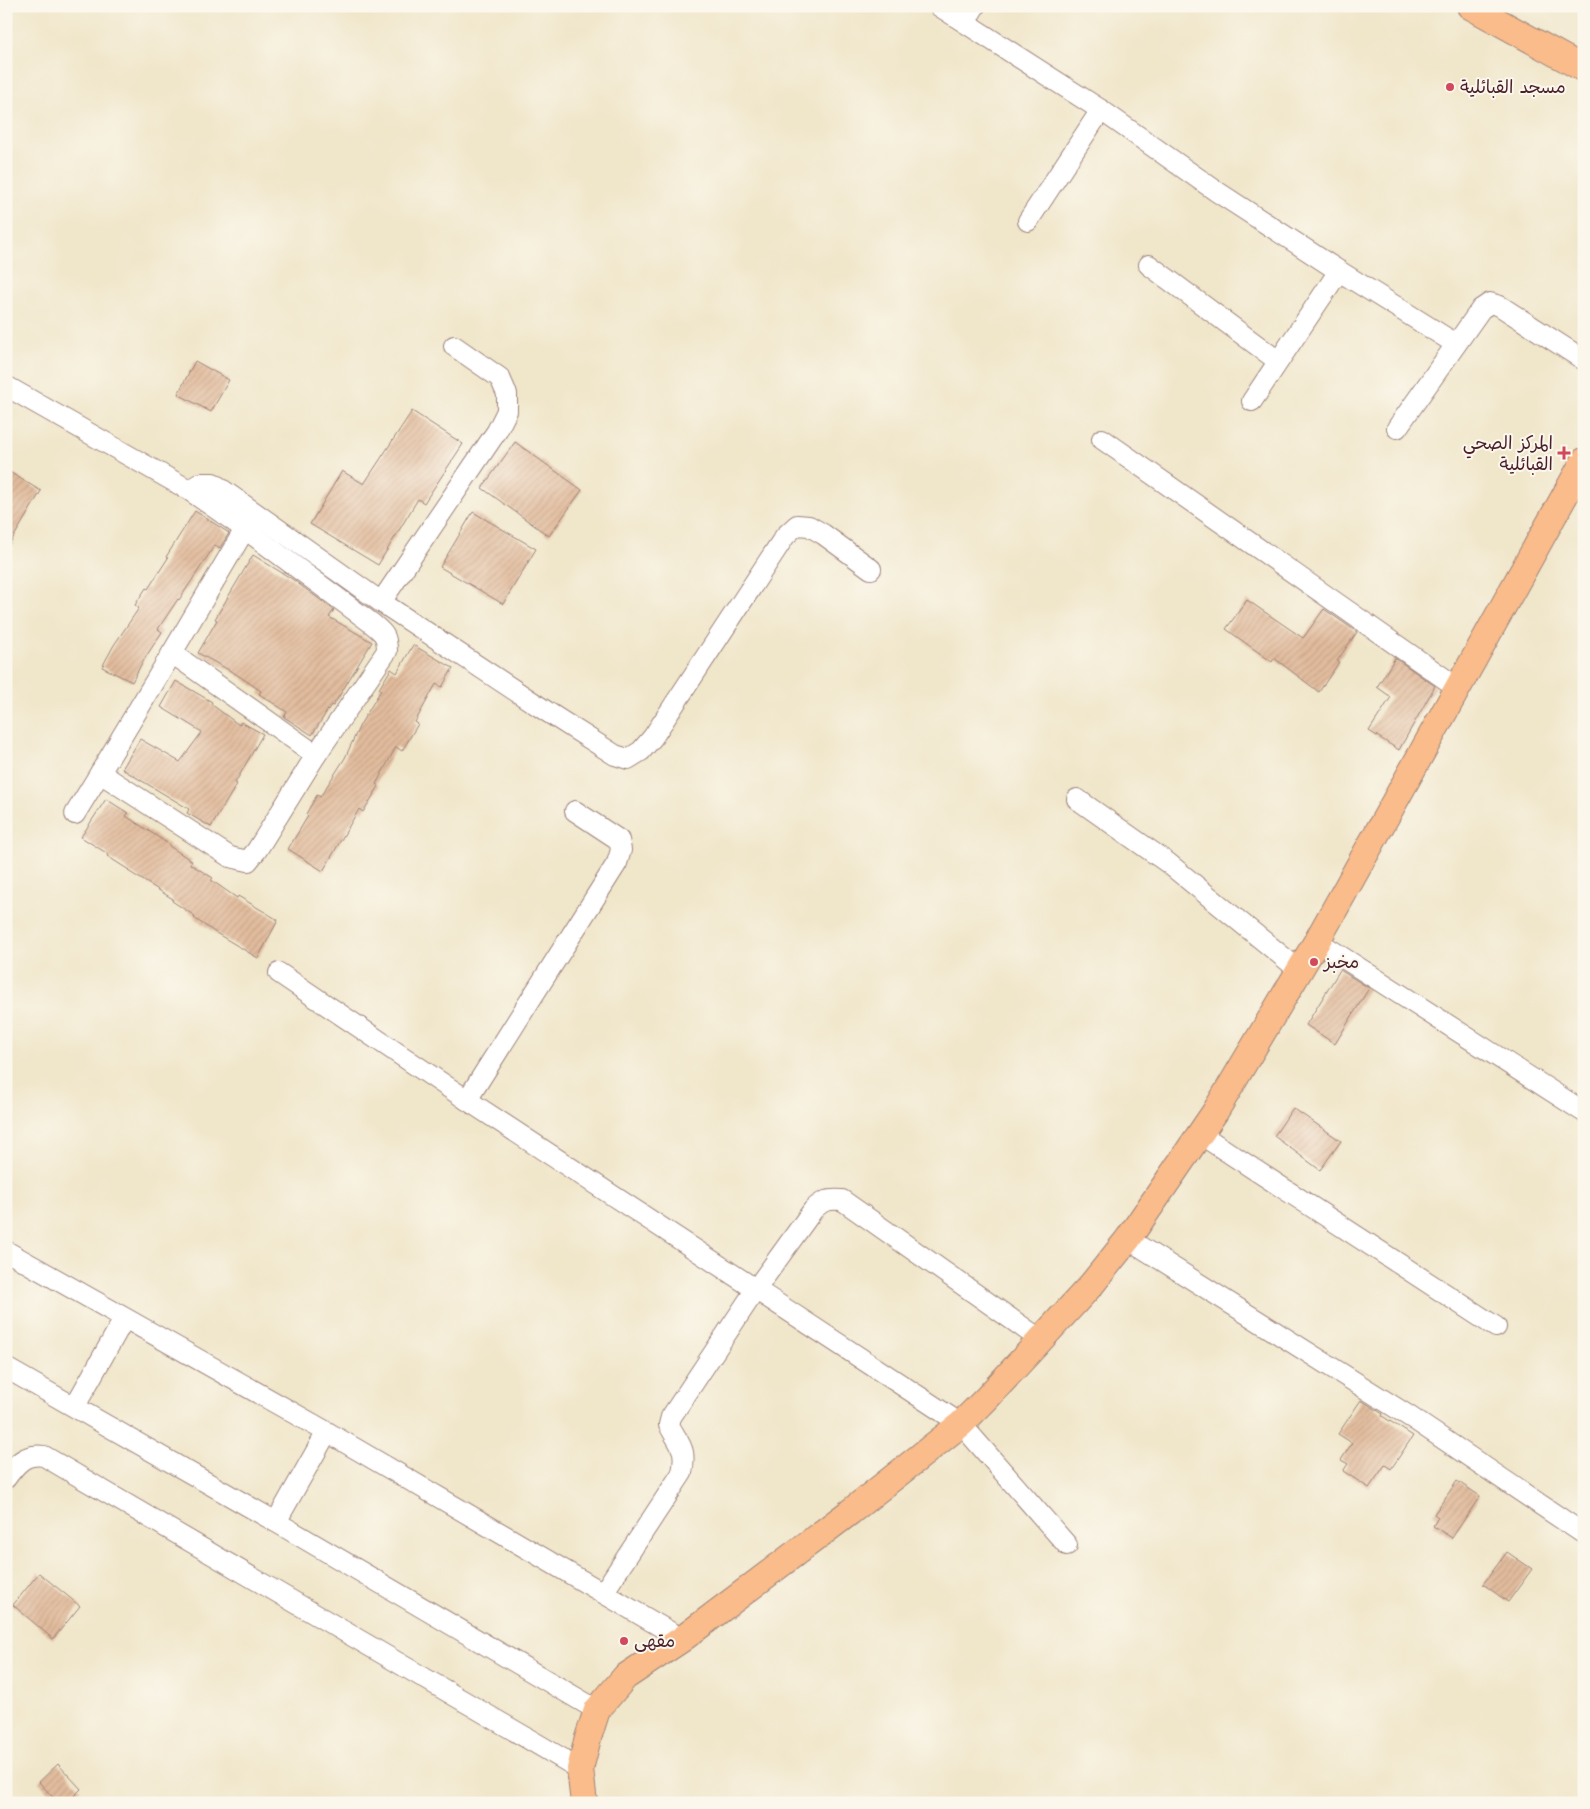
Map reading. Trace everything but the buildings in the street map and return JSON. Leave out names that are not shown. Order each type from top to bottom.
[{"type":"main road","points":[[1470,6],[1584,69]]},
{"type":"main road","points":[[584,1803],[580,1769],[588,1738],[598,1710],[625,1677],[682,1639],[850,1512],[961,1424],[986,1400],[1092,1284],[1128,1239],[1200,1134],[1317,941],[1584,461]]},
{"type":"street","points":[[940,6],[970,14],[1101,110],[1216,190],[1339,271],[1456,344]]},
{"type":"street","points":[[1028,221],[1101,110]]},
{"type":"street","points":[[1149,265],[1278,361]]},
{"type":"street","points":[[1252,401],[1339,271]]},
{"type":"street","points":[[1397,428],[1481,309],[1490,303],[1500,306],[1584,360]]},
{"type":"street","points":[[381,602],[497,431],[508,411],[507,394],[500,378],[454,346]]},
{"type":"street","points":[[6,386],[189,490],[370,622],[384,634],[387,640],[387,651],[316,755],[257,850],[248,861],[230,857],[100,773]]},
{"type":"street","points":[[1102,439],[1458,688]]},
{"type":"street","points":[[189,490],[201,483],[213,483],[381,602],[569,726],[615,755],[628,759],[641,751],[653,737],[785,536],[797,525],[809,526],[823,534],[872,569]]},
{"type":"street","points":[[75,814],[245,529]]},
{"type":"street","points":[[172,654],[316,755]]},
{"type":"street","points":[[1077,799],[1168,864],[1299,970]]},
{"type":"street","points":[[467,1100],[617,863],[621,850],[619,840],[575,811]]},
{"type":"street","points":[[1317,941],[1584,1112]]},
{"type":"street","points":[[278,973],[467,1100],[961,1424],[1066,1545]]},
{"type":"street","points":[[1200,1134],[1496,1327]]},
{"type":"street","points":[[603,1593],[682,1473],[685,1458],[681,1443],[669,1426],[671,1417],[756,1289],[813,1210],[822,1201],[830,1199],[842,1200],[1041,1340]]},
{"type":"street","points":[[1128,1239],[1412,1418],[1584,1534]]},
{"type":"street","points":[[6,1251],[327,1432],[682,1639]]},
{"type":"street","points":[[75,1406],[124,1319]]},
{"type":"street","points":[[6,1368],[276,1522],[598,1710]]},
{"type":"street","points":[[276,1522],[327,1432]]},
{"type":"street","points":[[6,1478],[24,1458],[36,1454],[44,1456],[580,1769]]},
{"type":"place","name":"مسجد القبائلية","points":[[1450,87]]},
{"type":"place","name":"المركز الصحي القبائلية","points":[[1564,453]]},
{"type":"place","name":"مخبز","points":[[1314,962]]},
{"type":"place","name":"مقهى","points":[[624,1641]]}]
